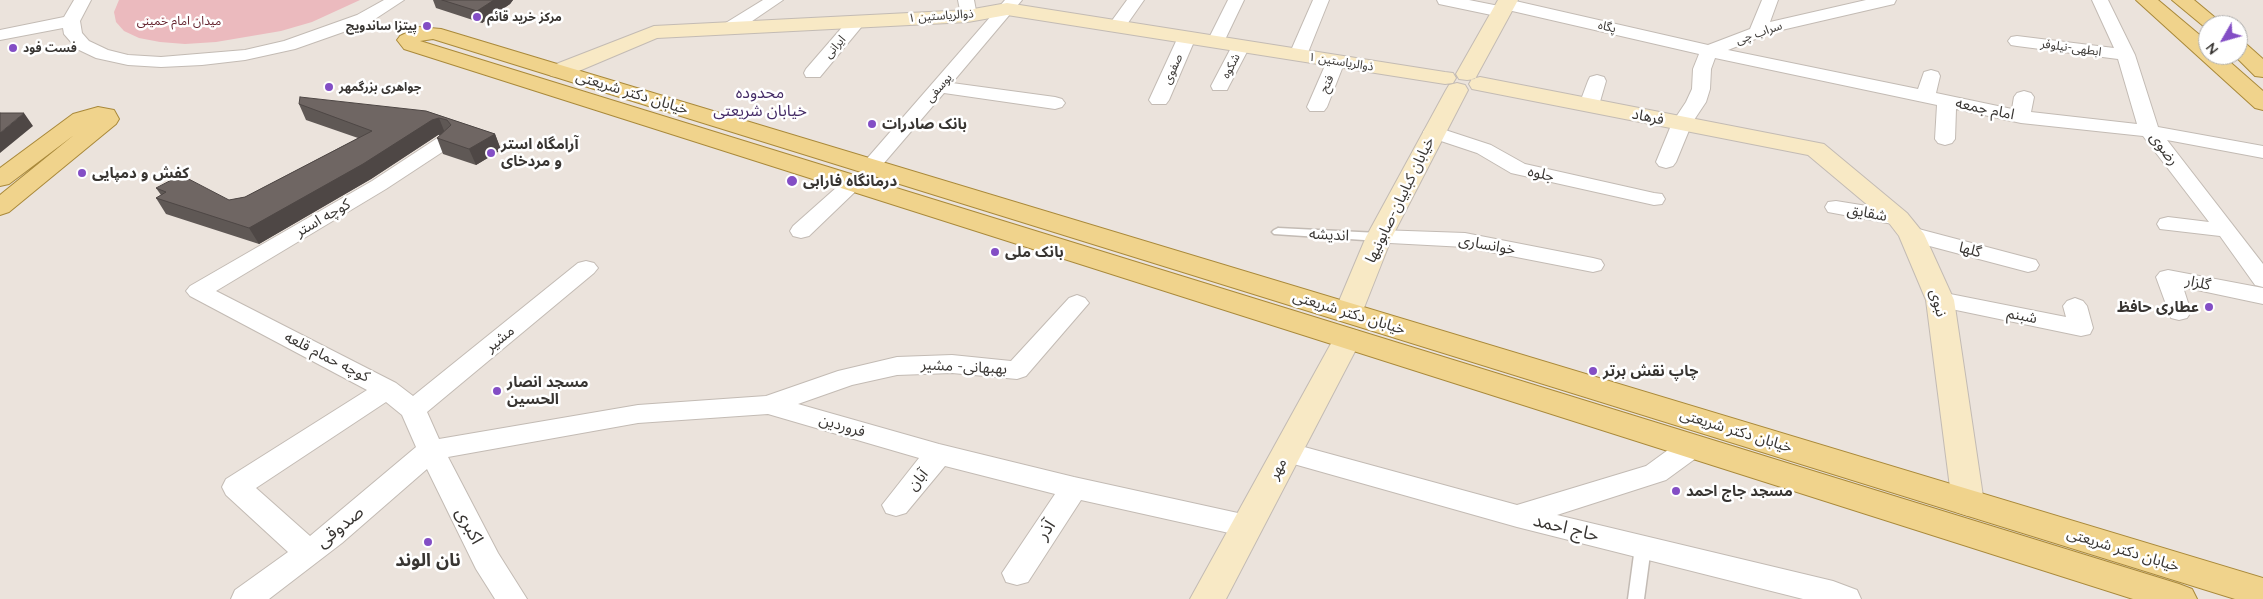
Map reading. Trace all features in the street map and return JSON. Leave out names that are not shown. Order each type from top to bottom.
[{"type":"main road","points":[[2146,0],[2198,45]]},
{"type":"main road","points":[[2182,0],[2201,15]]},
{"type":"main road","name":"خیابان دکتر شریعتی","points":[[423,39],[574,82],[862,175],[1348,326],[1968,503],[2263,593]]},
{"type":"main road","points":[[2248,57],[2263,71]]},
{"type":"main road","points":[[2221,65],[2263,103]]},
{"type":"main road","points":[[0,179],[65,129],[88,116],[106,115],[108,118],[97,130],[0,208]]},
{"type":"main road","name":"خیابان دکتر شریعتی","points":[[1348,326],[1693,446],[2180,599]]},
{"type":"street","points":[[83,0],[71,21],[73,34],[83,46],[102,54],[145,61],[202,60],[263,51],[329,33],[363,19],[396,0]]},
{"type":"street","points":[[730,28],[775,0]]},
{"type":"street","points":[[1118,26],[1136,0]]},
{"type":"street","points":[[1216,42],[1236,0]]},
{"type":"street","points":[[1298,55],[1320,0]]},
{"type":"street","name":"پگاه","points":[[1445,0],[1505,5],[1709,51]]},
{"type":"street","points":[[1757,32],[1770,0]]},
{"type":"street","name":"سراب چی","points":[[1709,51],[1757,32],[1888,0]]},
{"type":"street","name":"رضوی","points":[[2100,0],[2126,55],[2149,131],[2227,230],[2263,280]]},
{"type":"street","name":"ذوالریاستین ۱","points":[[574,82],[654,32],[857,21],[1010,4],[1118,26],[1462,82]]},
{"type":"street","name":"یوسفی","points":[[801,231],[862,175],[1010,4]]},
{"type":"street","name":"خیابان کبابیان-صابونیها","points":[[1348,326],[1379,237],[1433,132],[1505,5]]},
{"type":"street","points":[[0,35],[71,21]]},
{"type":"street","name":"ایرانی","points":[[813,72],[857,21]]},
{"type":"street","name":"صفوی","points":[[1159,100],[1187,37]]},
{"type":"street","name":"ابطهی-نیلوفر","points":[[2017,41],[2126,55]]},
{"type":"street","name":"شکوه","points":[[1220,86],[1242,46]]},
{"type":"street","points":[[1666,162],[1682,123],[1696,102],[1701,89],[1702,69],[1709,51]]},
{"type":"street","name":"امام جمعه","points":[[1709,51],[2021,117],[2079,132],[2149,131],[2263,152]]},
{"type":"street","name":"فتح","points":[[1317,107],[1336,61]]},
{"type":"street","points":[[1925,97],[1931,76]]},
{"type":"street","points":[[1589,105],[1597,81]]},
{"type":"street","name":"فرهاد","points":[[1462,82],[1816,149]]},
{"type":"street","points":[[939,87],[1054,103]]},
{"type":"street","points":[[2021,117],[2024,96]]},
{"type":"street","points":[[1945,139],[1947,101]]},
{"type":"street","name":"جلوه","points":[[1433,132],[1484,149],[1518,169],[1654,199]]},
{"type":"street","name":"کوچه استر","points":[[198,291],[380,185],[446,141]]},
{"type":"street","name":"نبوی","points":[[1816,149],[1905,226],[1940,300],[1968,503]]},
{"type":"street","name":"شقایق","points":[[1836,207],[1905,226]]},
{"type":"street","points":[[2168,224],[2227,230]]},
{"type":"street","name":"گلها","points":[[1905,226],[2028,265]]},
{"type":"street","name":"خوانساری","points":[[1379,237],[1465,240],[1594,265]]},
{"type":"street","name":"مشیر","points":[[413,410],[586,268]]},
{"type":"street","name":"گلزار","points":[[2179,312],[2168,276],[2263,296]]},
{"type":"street","name":"کوچه حمام قلعه","points":[[198,291],[388,389],[413,410],[431,450]]},
{"type":"street","name":"شبنم","points":[[1940,300],[2081,328],[2075,306]]},
{"type":"street","name":"بهبهانی- مشیر","points":[[768,405],[847,378],[897,366],[952,364],[1017,370],[1077,302]]},
{"type":"street","name":"مهر","points":[[1208,599],[1286,452],[1348,326]]},
{"type":"street","points":[[308,552],[236,487],[388,389]]},
{"type":"street","name":"فروردین","points":[[431,450],[638,414],[768,405],[939,454],[1074,488],[1246,526]]},
{"type":"street","points":[[1517,516],[1656,473],[1693,446]]},
{"type":"street","name":"صدوقی","points":[[246,599],[308,552],[431,450]]},
{"type":"street","name":"اکبری","points":[[431,450],[488,561],[512,599]]},
{"type":"street","name":"حاج احمد","points":[[1286,452],[1517,516],[1837,597]]},
{"type":"street","name":"آبان","points":[[896,505],[939,454]]},
{"type":"street","name":"آذر","points":[[1017,573],[1074,488]]},
{"type":"lane","name":"اندیشه","points":[[1278,232],[1379,237]]},
{"type":"lane","points":[[1636,599],[1643,547]]},
{"type":"green space","name":"میدان امام خمینی","points":[[119,0],[360,0],[312,22],[281,31],[216,42],[185,44],[139,38],[124,31],[116,22],[114,12]]},
{"type":"building","points":[[442,0],[494,0],[477,11]]},
{"type":"building","points":[[300,97],[426,111],[495,134],[469,149],[437,138],[451,125],[447,120],[439,118],[432,120],[363,164],[249,228],[156,198],[166,192],[156,188],[181,175],[229,200],[245,197],[372,131],[299,104]]},
{"type":"building","points":[[0,113],[24,113],[0,133]]},
{"type":"place","name":"مرکز خرید قائم","points":[[477,17]]},
{"type":"place","name":"پیتزا ساندویچ","points":[[427,26]]},
{"type":"place","name":"فست فود","points":[[13,48]]},
{"type":"place","name":"جواهری بزرگمهر","points":[[329,87]]},
{"type":"place","name":"بانک صادرات","points":[[872,124]]},
{"type":"place","name":"آرامگاه استر و مردخای","points":[[491,153]]},
{"type":"place","name":"کفش و دمپایی","points":[[82,173]]},
{"type":"place","name":"درمانگاه فارابی","points":[[792,181]]},
{"type":"place","name":"بانک ملی","points":[[995,252]]},
{"type":"place","name":"عطاری حافظ","points":[[2209,307]]},
{"type":"place","name":"چاپ نقش برتر","points":[[1593,371]]},
{"type":"place","name":"مسجد انصار الحسین","points":[[497,391]]},
{"type":"place","name":"مسجد جاج احمد","points":[[1676,491]]},
{"type":"place","name":"نان الوند","points":[[428,542]]},
{"type":"district","name":"محدوده خیابان شریعتی","points":[[760,102]]}]
